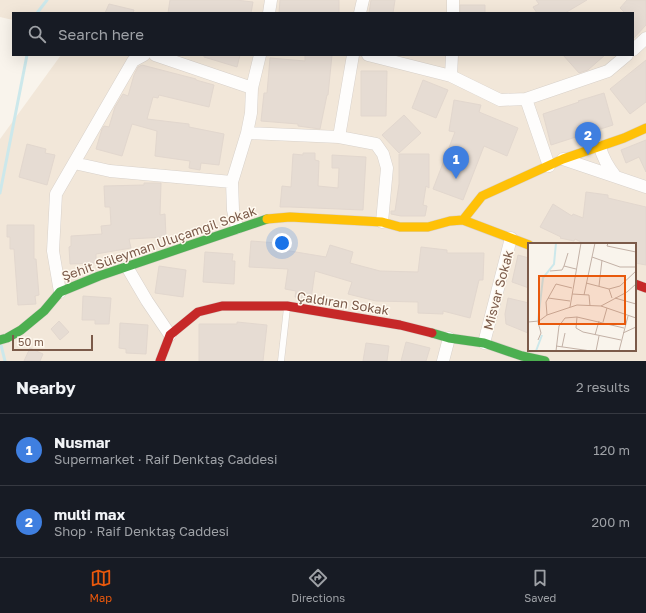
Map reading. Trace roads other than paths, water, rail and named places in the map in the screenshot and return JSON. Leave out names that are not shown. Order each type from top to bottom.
[{"type":"street","points":[[269,12],[272,0]]},
{"type":"street","points":[[360,12],[363,0]]},
{"type":"street","points":[[453,0],[453,12]]},
{"type":"street","points":[[634,49],[646,38]]},
{"type":"street","points":[[60,292],[53,251],[56,194],[133,61],[142,56]]},
{"type":"street","points":[[158,56],[252,88]]},
{"type":"street","points":[[238,228],[233,210],[232,182],[247,133],[252,88],[260,56]]},
{"type":"street","points":[[339,137],[353,56]]},
{"type":"street","points":[[372,56],[451,76],[500,100],[526,99],[608,71],[626,56]]},
{"type":"street","points":[[451,76],[452,56]]},
{"type":"street","points":[[526,99],[549,166]]},
{"type":"street","points":[[528,244],[463,220],[482,196],[563,159],[624,138],[646,128]]},
{"type":"street","points":[[247,133],[339,137],[376,144],[383,154],[387,168],[382,222]]},
{"type":"street","points":[[600,146],[602,156],[617,178]]},
{"type":"street","points":[[563,159],[646,188]]},
{"type":"street","points":[[74,163],[110,171],[232,182]]},
{"type":"street","points":[[495,199],[518,180]]},
{"type":"street","points":[[480,227],[483,215]]},
{"type":"street","name":"Şehit Süleyman Uluçamgil Sokak","points":[[0,340],[7,338],[21,330],[44,312],[60,292],[99,276],[265,219],[290,218],[382,222],[400,227],[428,227],[450,221],[463,220]]},
{"type":"street","name":"Misvar Sokak","points":[[484,343],[511,238]]},
{"type":"street","points":[[127,267],[147,301],[170,335]]},
{"type":"street","points":[[636,284],[646,288]]},
{"type":"street","name":"Çaldıran Sokak","points":[[160,361],[170,335],[198,312],[222,306],[261,305],[287,306],[400,325],[449,338],[484,343],[522,356],[545,361]]},
{"type":"street","points":[[443,361],[449,338]]},
{"type":"lane","points":[[281,361],[287,306]]},
{"type":"waterway","points":[[38,12],[47,0]]},
{"type":"waterway","points":[[0,193],[27,56]]},
{"type":"waterway","points":[[1,345],[5,361]]},
{"type":"place","name":"multi max","points":[[588,155]]},
{"type":"place","name":"Nusmar","points":[[456,179]]}]
